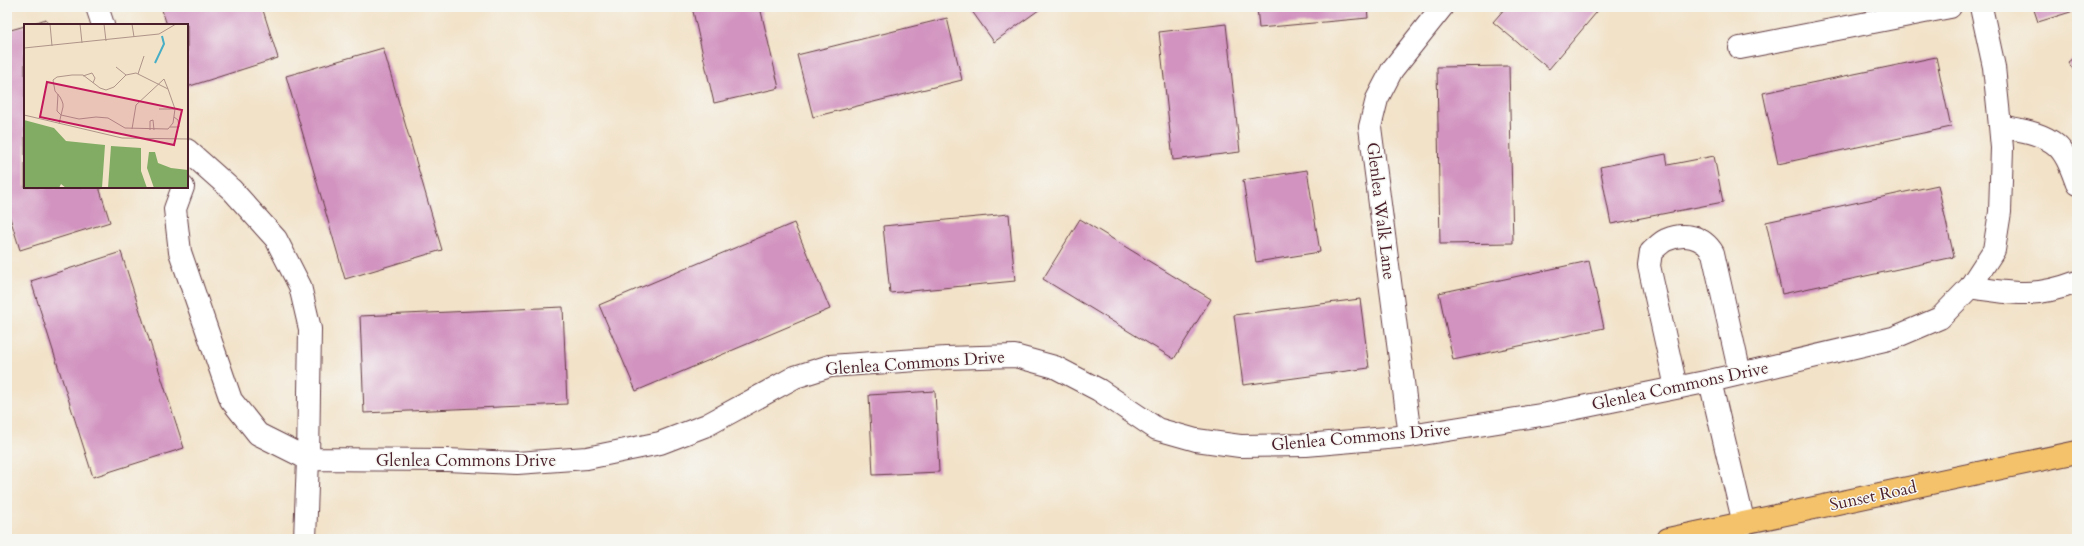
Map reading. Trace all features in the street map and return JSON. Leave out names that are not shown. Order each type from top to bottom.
[{"type":"main road","name":"Sunset Road","points":[[1668,539],[2077,452]]},
{"type":"street","points":[[97,7],[102,24]]},
{"type":"street","name":"Glenlea Walk Lane","points":[[1410,436],[1370,128],[1377,99],[1392,70],[1442,7]]},
{"type":"street","points":[[1740,48],[1950,7]]},
{"type":"street","name":"Glenlea Commons Drive","points":[[308,459],[447,460],[517,463],[587,458],[660,442],[707,425],[795,377],[830,366],[946,358],[1015,356],[1055,367],[1099,390],[1157,429],[1196,440],[1240,446],[1306,445],[1410,436],[1548,414],[1710,381],[1893,338],[1940,318],[1970,287],[1994,250],[2000,212],[2002,148],[1994,67],[1981,7]]},
{"type":"street","points":[[2000,126],[2040,136],[2057,145],[2067,160],[2077,184]]},
{"type":"street","points":[[189,160],[232,190],[276,239],[300,286],[310,328],[305,539]]},
{"type":"street","points":[[183,188],[175,209],[180,252],[230,400],[258,434],[308,459]]},
{"type":"street","points":[[1676,388],[1649,266],[1652,252],[1666,240],[1688,235],[1707,243],[1713,253],[1740,374]]},
{"type":"street","points":[[1970,287],[2018,294],[2056,290],[2077,282]]},
{"type":"street","points":[[1710,381],[1744,524]]},
{"type":"building","points":[[161,7],[262,7],[278,58],[188,87],[188,24],[167,24]]},
{"type":"building","points":[[610,7],[627,7],[624,13]]},
{"type":"building","points":[[692,7],[760,7],[779,88],[714,103]]},
{"type":"building","points":[[969,7],[1043,7],[994,42]]},
{"type":"building","points":[[1257,7],[1367,7],[1368,18],[1259,28]]},
{"type":"building","points":[[1506,7],[1601,7],[1549,69],[1493,22]]},
{"type":"building","points":[[2033,7],[2077,7],[2077,10],[2038,22]]},
{"type":"building","points":[[947,18],[962,80],[813,117],[797,55]]},
{"type":"building","points":[[46,19],[48,24],[31,24]]},
{"type":"building","points":[[1226,24],[1240,152],[1173,160],[1159,32]]},
{"type":"building","points":[[24,26],[24,188],[99,188],[110,222],[20,250],[7,208],[7,31]]},
{"type":"building","points":[[383,48],[442,250],[345,279],[286,76]]},
{"type":"building","points":[[2077,55],[2077,75],[2068,62]]},
{"type":"building","points":[[1936,57],[1951,127],[1778,164],[1763,93]]},
{"type":"building","points":[[1509,66],[1513,243],[1440,244],[1437,67]]},
{"type":"building","points":[[1666,154],[1668,165],[1714,156],[1723,202],[1611,224],[1600,167]]},
{"type":"building","points":[[1307,170],[1320,252],[1256,262],[1243,180]]},
{"type":"building","points":[[1938,185],[1954,257],[1782,294],[1766,222]]},
{"type":"building","points":[[1009,214],[1015,281],[890,293],[883,226]]},
{"type":"building","points":[[1080,219],[1211,299],[1174,359],[1043,279]]},
{"type":"building","points":[[794,223],[830,309],[636,391],[599,305]]},
{"type":"building","points":[[121,252],[184,448],[93,477],[31,281]]},
{"type":"building","points":[[1589,261],[1604,328],[1453,360],[1439,293]]},
{"type":"building","points":[[1360,299],[1369,368],[1243,385],[1234,315]]},
{"type":"building","points":[[563,307],[567,404],[364,413],[360,316]]},
{"type":"building","points":[[935,391],[939,472],[873,475],[869,395]]}]
